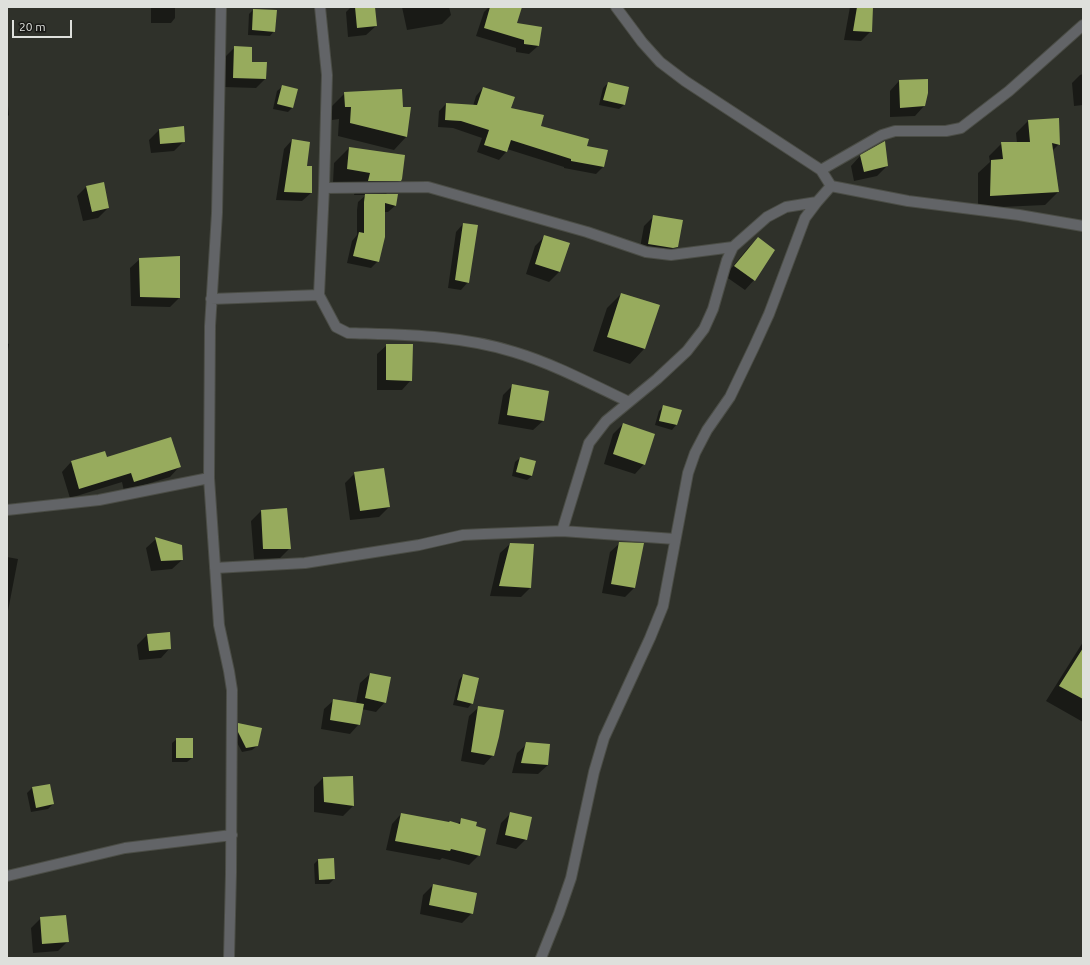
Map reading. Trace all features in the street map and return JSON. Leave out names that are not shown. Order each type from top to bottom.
[{"type":"street","points":[[221,7],[217,213],[210,326],[209,478],[219,625],[232,690],[232,835],[229,958]]},
{"type":"street","points":[[320,7],[327,75],[319,295],[336,327],[348,333],[438,337],[480,343],[514,351],[565,371],[629,402]]},
{"type":"street","points":[[616,7],[642,42],[660,62],[692,85],[821,170],[831,186],[908,201],[1019,215],[1083,226]]},
{"type":"street","points":[[821,170],[882,135],[896,131],[946,132],[962,128],[1009,90],[1083,25]]},
{"type":"street","points":[[541,958],[571,878],[594,772],[604,738],[663,606],[688,473],[694,452],[730,397],[754,347],[769,314],[805,218],[831,186]]},
{"type":"street","points":[[324,188],[428,187],[587,232],[646,252],[671,255],[733,247]]},
{"type":"street","points":[[562,531],[589,443],[606,421],[662,375],[687,351],[704,329],[713,309],[727,260],[733,247],[767,217],[786,207],[817,202]]},
{"type":"street","points":[[212,299],[319,295]]},
{"type":"street","points":[[7,510],[99,500],[209,478]]},
{"type":"street","points":[[215,568],[305,563],[419,545],[463,535],[562,531],[675,539]]},
{"type":"street","points":[[7,876],[125,848],[232,835]]},
{"type":"building","points":[[355,7],[375,7],[377,26],[357,28]]},
{"type":"building","points":[[490,7],[522,7],[517,23],[542,27],[539,46],[524,44],[524,40],[484,28]]},
{"type":"building","points":[[857,7],[873,7],[872,32],[853,31]]},
{"type":"building","points":[[253,9],[277,10],[275,32],[252,30]]},
{"type":"building","points":[[234,46],[252,47],[252,62],[267,62],[266,79],[233,78]]},
{"type":"building","points":[[928,79],[928,93],[925,106],[900,108],[899,80]]},
{"type":"building","points":[[608,82],[629,87],[625,105],[603,100]]},
{"type":"building","points":[[282,85],[298,89],[293,108],[277,104]]},
{"type":"building","points":[[483,87],[515,97],[511,108],[544,115],[541,126],[589,139],[587,146],[608,150],[604,167],[571,161],[571,159],[511,140],[507,152],[484,145],[489,130],[461,121],[445,120],[446,103],[477,105]]},
{"type":"building","points":[[402,89],[403,107],[411,107],[407,137],[350,123],[351,107],[345,107],[344,92]]},
{"type":"building","points":[[1059,118],[1060,145],[1052,143],[1059,192],[990,196],[991,160],[1003,159],[1001,142],[1030,142],[1028,120]]},
{"type":"building","points":[[184,126],[185,142],[160,144],[159,129]]},
{"type":"building","points":[[292,139],[310,142],[307,166],[312,166],[312,193],[284,192]]},
{"type":"building","points":[[885,141],[888,166],[864,172],[860,155]]},
{"type":"building","points":[[349,147],[405,155],[401,181],[368,181],[370,173],[347,169]]},
{"type":"building","points":[[104,182],[109,208],[92,212],[86,186]]},
{"type":"building","points":[[365,194],[398,194],[396,206],[385,203],[385,237],[379,262],[353,256],[359,232],[364,233]]},
{"type":"building","points":[[653,215],[683,220],[678,247],[673,248],[648,244]]},
{"type":"building","points":[[463,223],[478,225],[469,283],[455,280]]},
{"type":"building","points":[[544,235],[570,243],[560,272],[535,264]]},
{"type":"building","points":[[758,237],[775,250],[755,281],[734,266]]},
{"type":"building","points":[[180,256],[180,298],[140,297],[139,258]]},
{"type":"building","points":[[621,293],[660,305],[645,349],[607,337]]},
{"type":"building","points":[[386,344],[413,344],[412,381],[386,380]]},
{"type":"building","points":[[512,384],[549,391],[544,421],[507,415]]},
{"type":"building","points":[[663,405],[682,410],[677,425],[659,421]]},
{"type":"building","points":[[623,423],[655,434],[645,465],[613,454]]},
{"type":"building","points":[[171,437],[181,467],[134,482],[131,473],[79,489],[71,461],[105,451],[107,457]]},
{"type":"building","points":[[520,457],[536,461],[532,476],[516,472]]},
{"type":"building","points":[[384,468],[390,507],[360,511],[354,472]]},
{"type":"building","points":[[287,508],[291,549],[263,549],[261,510]]},
{"type":"building","points":[[155,537],[182,545],[183,560],[161,561]]},
{"type":"building","points":[[619,542],[644,543],[635,588],[611,584]]},
{"type":"building","points":[[510,543],[534,544],[531,588],[499,586]]},
{"type":"building","points":[[170,632],[171,649],[149,651],[147,634]]},
{"type":"building","points":[[1083,648],[1083,699],[1059,686]]},
{"type":"building","points":[[370,673],[391,677],[386,703],[365,698]]},
{"type":"building","points":[[463,674],[479,678],[473,704],[457,700]]},
{"type":"building","points":[[333,699],[364,704],[360,725],[330,720]]},
{"type":"building","points":[[478,706],[504,710],[494,756],[471,752]]},
{"type":"building","points":[[238,723],[262,728],[258,746],[246,748],[238,732]]},
{"type":"building","points":[[176,738],[193,738],[193,758],[176,758]]},
{"type":"building","points":[[526,742],[550,744],[548,765],[521,763]]},
{"type":"building","points":[[353,776],[354,806],[324,802],[323,777]]},
{"type":"building","points":[[50,784],[54,804],[36,808],[32,787]]},
{"type":"building","points":[[510,812],[532,817],[527,840],[505,835]]},
{"type":"building","points":[[401,813],[460,824],[461,818],[477,822],[476,826],[486,829],[480,856],[451,849],[450,851],[395,841]]},
{"type":"building","points":[[334,858],[335,879],[319,880],[318,859]]},
{"type":"building","points":[[433,884],[477,893],[473,914],[429,905]]},
{"type":"building","points":[[66,915],[69,942],[42,944],[40,917]]}]
